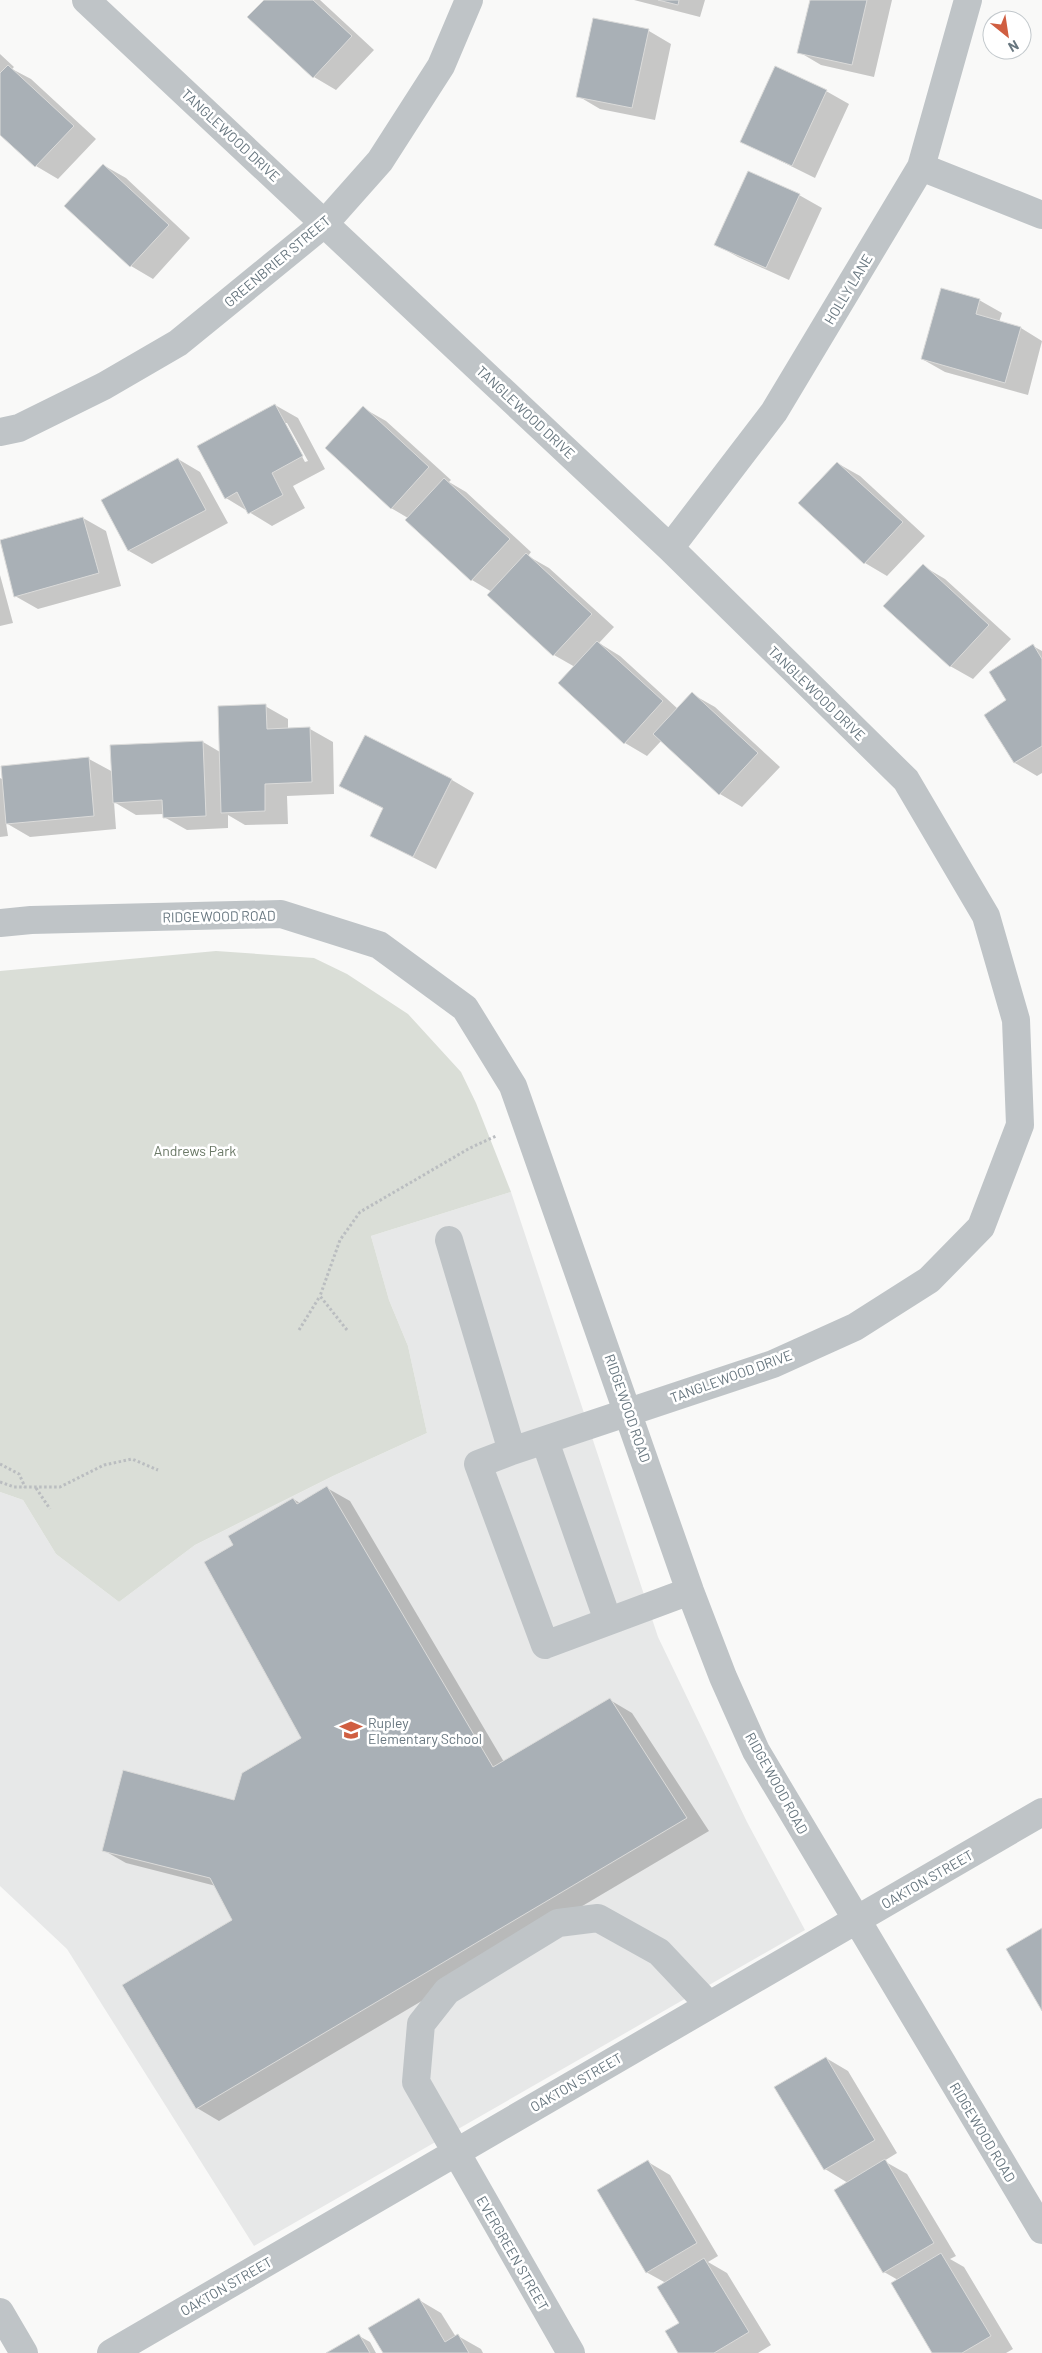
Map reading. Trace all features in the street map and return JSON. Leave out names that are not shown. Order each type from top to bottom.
[{"type":"street","name":"TANGLEWOOD DRIVE","points":[[86,0],[670,548],[906,780],[986,916],[1016,1020],[1020,1125],[981,1227],[929,1280],[855,1326],[773,1364],[478,1464],[545,1645],[608,1621]]},
{"type":"street","name":"GREENBRIER STREET","points":[[0,432],[19,428],[104,386],[178,342],[325,223],[380,161],[441,66],[469,0]]},
{"type":"street","name":"HOLLY LANE","points":[[670,548],[774,412],[921,167],[968,0]]},
{"type":"street","points":[[921,167],[1042,215]]},
{"type":"street","name":"RIDGEWOOD ROAD","points":[[0,923],[31,920],[281,914],[380,945],[465,1008],[513,1086],[629,1412],[690,1591],[756,1752],[1042,2230]]},
{"type":"street","points":[[449,1240],[512,1451]]},
{"type":"street","points":[[545,1441],[608,1621],[690,1591]]},
{"type":"street","name":"OAKTON STREET","points":[[111,2353],[1042,1812]]},
{"type":"street","name":"EVERGREEN STREET","points":[[571,2353],[416,2082],[421,2024],[447,1991],[558,1923],[598,1918],[659,1952],[709,2005]]},
{"type":"street","points":[[0,2312],[24,2353]]},
{"type":"path","points":[[300,1330],[320,1296],[340,1240],[360,1212],[470,1148],[501,1134]]},
{"type":"path","points":[[320,1296],[347,1330]]},
{"type":"path","points":[[0,1482],[25,1487],[60,1487],[104,1465],[132,1458],[158,1470]]},
{"type":"path","points":[[0,1464],[19,1474],[25,1487]]},
{"type":"path","points":[[35,1487],[50,1509]]},
{"type":"shaded area","name":"Rupley Elementary School","points":[[511,1192],[658,1637],[747,1822],[805,1930],[254,2246],[67,1949],[0,1886],[0,1492],[23,1500],[56,1554],[119,1602],[195,1545],[333,1476],[427,1433],[408,1346],[389,1300],[371,1236]]},
{"type":"green space","name":"Andrews Park","points":[[216,951],[314,958],[347,974],[408,1014],[461,1072],[476,1103],[511,1192],[371,1236],[389,1300],[408,1346],[427,1433],[333,1476],[195,1545],[119,1602],[56,1554],[23,1500],[0,1492],[0,971]]},
{"type":"building","points":[[264,0],[313,0],[352,36],[313,78],[247,17]]},
{"type":"building","points":[[658,0],[679,0],[678,5]]},
{"type":"building","points":[[810,0],[867,0],[852,65],[797,53]]},
{"type":"building","points":[[593,18],[649,29],[632,108],[576,97]]},
{"type":"building","points":[[8,65],[74,126],[35,167],[0,135],[0,73]]},
{"type":"building","points":[[775,66],[827,90],[792,166],[740,142]]},
{"type":"building","points":[[103,164],[169,225],[130,267],[64,206]]},
{"type":"building","points":[[748,171],[800,194],[766,268],[714,245]]},
{"type":"building","points":[[941,288],[980,299],[976,314],[1021,327],[1005,383],[921,359]]},
{"type":"building","points":[[275,404],[303,456],[272,473],[283,495],[248,514],[237,492],[225,499],[197,446]]},
{"type":"building","points":[[363,406],[429,467],[391,509],[325,448]]},
{"type":"building","points":[[178,458],[206,510],[128,551],[101,500]]},
{"type":"building","points":[[837,462],[903,522],[864,564],[798,503]]},
{"type":"building","points":[[444,478],[510,539],[471,581],[405,520]]},
{"type":"building","points":[[83,517],[99,573],[14,597],[0,540]]},
{"type":"building","points":[[526,553],[592,614],[553,656],[487,595]]},
{"type":"building","points":[[923,564],[989,625],[950,667],[883,606]]},
{"type":"building","points":[[597,641],[663,701],[624,744],[558,683]]},
{"type":"building","points":[[1033,644],[1042,659],[1042,746],[1014,763],[984,715],[1006,700],[989,672]]},
{"type":"building","points":[[692,692],[758,753],[719,795],[653,734]]},
{"type":"building","points":[[266,704],[267,729],[310,727],[312,782],[265,784],[265,811],[221,813],[218,706]]},
{"type":"building","points":[[365,735],[452,779],[413,857],[370,836],[383,808],[339,786]]},
{"type":"building","points":[[203,741],[206,816],[163,818],[162,800],[113,803],[110,745]]},
{"type":"building","points":[[89,757],[94,816],[6,824],[1,766]]},
{"type":"building","points":[[327,1486],[493,1767],[610,1698],[687,1818],[196,2109],[122,1985],[232,1920],[210,1878],[102,1851],[123,1770],[234,1800],[242,1773],[301,1738],[204,1562],[233,1545],[228,1536],[293,1498],[297,1504]]},
{"type":"building","points":[[1042,1928],[1042,2011],[1006,1949]]},
{"type":"building","points":[[826,2057],[875,2140],[824,2170],[774,2087]]},
{"type":"building","points":[[885,2159],[934,2243],[883,2273],[834,2190]]},
{"type":"building","points":[[648,2160],[697,2243],[646,2273],[597,2190]]},
{"type":"building","points":[[941,2253],[991,2336],[962,2353],[932,2353],[891,2283]]},
{"type":"building","points":[[704,2258],[749,2332],[714,2353],[678,2353],[665,2331],[679,2323],[657,2287]]},
{"type":"building","points":[[419,2298],[445,2342],[458,2334],[469,2353],[383,2353],[368,2328]]},
{"type":"building","points":[[359,2334],[370,2353],[326,2353]]},
{"type":"place","name":"Rupley Elementary School","points":[[351,1730]]}]
